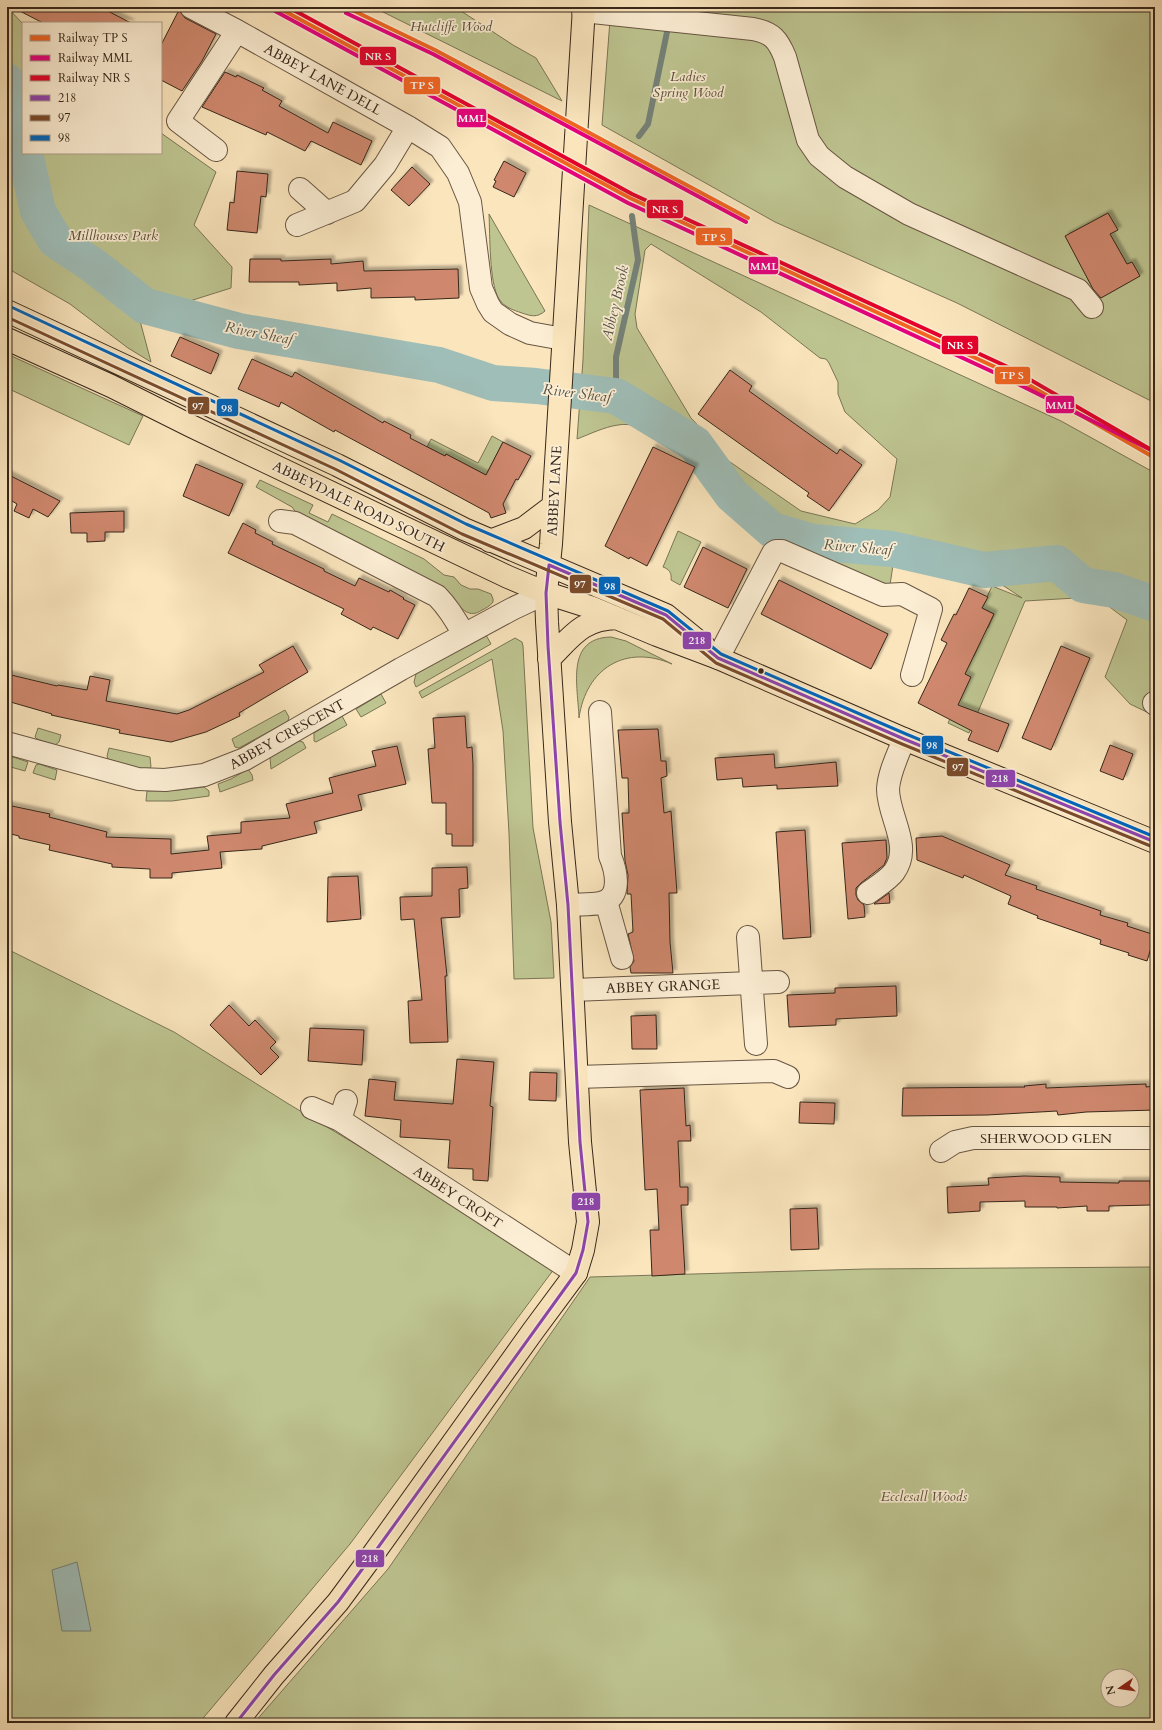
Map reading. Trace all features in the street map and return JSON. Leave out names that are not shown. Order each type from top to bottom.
[{"type":"main road","name":"ABBEY LANE","points":[[236,1723],[274,1674],[338,1602],[537,1324],[576,1273],[584,1250],[588,1222],[580,1142],[568,905],[560,822],[546,593],[553,506],[584,9]]},
{"type":"main road","name":"ABBEYDALE ROAD SOUTH","points":[[7,311],[337,465],[490,541],[666,615],[718,658]]},
{"type":"main road","name":"ABBEYDALE ROAD SOUTH","points":[[7,339],[111,386],[437,544],[546,593],[590,607],[657,635],[718,658],[904,739],[1155,842]]},
{"type":"main road","points":[[490,541],[524,528],[553,506]]},
{"type":"main road","points":[[549,659],[586,624],[605,618],[617,618]]},
{"type":"street","name":"ABBEY LANE DELL","points":[[191,7],[237,31],[408,127],[440,147],[458,173],[466,189],[473,214],[481,288],[484,297],[493,312],[510,324],[526,331],[541,335],[562,349]]},
{"type":"street","points":[[584,9],[753,29],[772,35],[781,47],[785,57],[808,140],[819,156],[845,178],[909,214],[1078,290],[1092,307]]},
{"type":"street","points":[[216,150],[178,121],[237,31]]},
{"type":"street","points":[[298,225],[355,201],[385,165],[408,127]]},
{"type":"street","points":[[300,189],[327,213]]},
{"type":"street","points":[[280,521],[295,524],[437,596],[454,615],[464,635]]},
{"type":"street","points":[[718,658],[773,554],[776,551],[782,551],[884,595],[902,594],[931,609],[912,675]]},
{"type":"street","name":"ABBEY CRESCENT","points":[[7,743],[138,779],[165,780],[204,775],[246,759],[464,635],[512,609],[546,593]]},
{"type":"street","points":[[568,905],[600,903],[606,901],[614,892],[616,868],[610,856],[600,712]]},
{"type":"street","points":[[868,893],[894,872],[902,853],[899,833],[890,809],[888,789],[890,775],[904,739]]},
{"type":"street","points":[[606,901],[622,958]]},
{"type":"street","points":[[748,937],[756,1044]]},
{"type":"street","name":"ABBEY GRANGE","points":[[573,990],[778,982]]},
{"type":"street","points":[[577,1078],[774,1071],[788,1077]]},
{"type":"street","name":"ABBEY CROFT","points":[[312,1108],[343,1111],[576,1273]]},
{"type":"street","name":"SHERWOOD GLEN","points":[[941,1151],[955,1142],[973,1138],[1155,1138]]},
{"type":"green space","name":"Millhouses Park","points":[[7,7],[22,23],[22,154],[162,154],[162,134],[216,172],[194,225],[232,267],[231,288],[139,317],[151,362],[128,348],[70,304],[7,268]]},
{"type":"green space","name":"Hutcliffe Wood","points":[[373,7],[455,7],[513,45],[536,58],[562,101]]},
{"type":"green space","name":"Ladies Spring Wood","points":[[611,7],[1155,7],[1155,403],[957,303],[775,222],[602,125]]},
{"type":"green space","points":[[589,205],[1061,421],[1155,473],[1155,716],[1130,704],[1105,677],[1127,620],[1103,602],[1076,598],[1025,601],[969,733],[948,723],[957,704],[957,671],[965,652],[974,656],[981,641],[969,635],[975,622],[988,628],[994,614],[982,608],[992,586],[1022,598],[1004,586],[923,562],[893,565],[890,585],[872,581],[751,528],[716,493],[708,475],[707,468],[717,453],[801,511],[855,524],[878,510],[890,497],[897,459],[845,412],[838,394],[838,382],[826,359],[820,358],[761,312],[651,244],[645,250],[635,314],[637,328],[691,418],[705,433],[693,461],[658,436],[638,427],[628,425],[608,427],[577,439],[583,360]]},
{"type":"green space","points":[[489,214],[545,311],[537,316],[531,316],[515,311],[506,306],[499,299],[493,282]]},
{"type":"green space","points":[[7,354],[143,416],[129,445],[7,388]]},
{"type":"green space","points":[[492,436],[503,442],[486,475],[446,454],[445,456],[427,447],[431,439],[478,463]]},
{"type":"green space","points":[[260,480],[313,505],[309,513],[328,522],[332,514],[424,559],[444,575],[454,577],[461,585],[470,589],[478,589],[491,594],[493,602],[491,605],[477,613],[466,612],[453,599],[298,515],[292,507],[256,487]]},
{"type":"green space","points":[[678,531],[701,542],[680,585],[671,580],[670,572],[663,567]]},
{"type":"green space","points":[[486,635],[491,644],[416,687],[414,682],[416,674]]},
{"type":"green space","points":[[611,637],[626,641],[672,664],[655,659],[639,657],[624,659],[611,665],[599,674],[590,686],[583,701],[579,718],[577,666],[580,655],[586,646],[596,639]]},
{"type":"green space","points":[[515,638],[522,642],[523,646],[533,828],[551,922],[554,978],[514,979],[509,833],[503,731],[492,659],[422,698],[419,692]]},
{"type":"green space","points":[[381,694],[386,703],[361,717],[356,709]]},
{"type":"green space","points":[[285,710],[289,717],[288,721],[239,748],[235,747],[232,739]]},
{"type":"green space","points":[[342,716],[347,725],[316,742],[314,741],[314,733]]},
{"type":"green space","points":[[38,728],[61,735],[59,742],[55,745],[37,739],[35,737]]},
{"type":"green space","points":[[299,741],[303,742],[306,748],[271,769],[270,757]]},
{"type":"green space","points":[[109,748],[150,757],[151,767],[149,769],[137,768],[108,759],[107,756]]},
{"type":"green space","points":[[7,755],[28,762],[25,771],[7,766]]},
{"type":"green space","points":[[39,764],[57,770],[55,780],[33,773],[36,765]]},
{"type":"green space","points":[[248,769],[253,780],[220,792],[218,784],[231,779]]},
{"type":"green space","points":[[204,787],[209,791],[209,796],[172,801],[146,801],[147,791]]},
{"type":"green space","points":[[7,949],[174,1032],[287,1103],[557,1265],[350,1544],[199,1723],[7,1723]]},
{"type":"green space","name":"Ecclesall Woods","points":[[1155,1267],[1155,1723],[254,1723],[388,1569],[590,1277],[866,1269]]},
{"type":"water","points":[[77,1562],[91,1631],[62,1631],[52,1570]]},
{"type":"building","points":[[12,7],[100,7],[129,22],[41,22]]},
{"type":"building","points":[[179,10],[185,18],[216,34],[202,61],[182,91],[162,81],[162,43]]},
{"type":"building","points":[[225,72],[236,77],[237,75],[264,88],[262,90],[282,101],[279,106],[328,133],[333,122],[372,141],[361,165],[311,141],[305,151],[267,132],[266,135],[202,107]]},
{"type":"building","points":[[504,161],[526,173],[514,197],[493,187],[496,181],[494,180]]},
{"type":"building","points":[[412,167],[430,184],[409,206],[391,190]]},
{"type":"building","points":[[237,171],[268,174],[266,197],[261,196],[257,233],[227,230],[230,202],[234,203]]},
{"type":"building","points":[[1108,213],[1118,230],[1110,234],[1127,264],[1132,262],[1140,276],[1101,298],[1093,289],[1065,236]]},
{"type":"building","points":[[250,259],[281,259],[281,261],[331,259],[331,264],[363,261],[364,271],[458,269],[459,298],[415,300],[415,297],[371,298],[371,288],[337,291],[337,283],[299,285],[299,282],[249,282]]},
{"type":"building","points":[[180,337],[219,354],[211,374],[171,356]]},
{"type":"building","points":[[252,359],[292,377],[295,372],[383,423],[384,421],[411,435],[410,438],[445,456],[446,454],[486,475],[503,442],[531,456],[518,480],[516,479],[503,504],[506,513],[491,518],[489,513],[335,430],[334,432],[281,402],[279,407],[238,389]]},
{"type":"building","points":[[730,370],[752,386],[749,391],[837,454],[840,449],[862,465],[829,511],[807,496],[809,493],[698,414]]},
{"type":"building","points":[[653,447],[695,467],[647,566],[630,557],[629,559],[605,546]]},
{"type":"building","points":[[196,464],[243,484],[229,516],[183,496]]},
{"type":"building","points":[[7,474],[60,501],[48,517],[33,509],[29,518],[14,511],[17,504],[7,498]]},
{"type":"building","points":[[124,511],[124,532],[105,532],[105,541],[87,542],[87,533],[71,533],[70,513]]},
{"type":"building","points":[[243,523],[256,530],[255,533],[273,542],[272,544],[355,586],[359,578],[389,592],[390,590],[415,605],[398,639],[373,627],[371,630],[341,614],[344,609],[228,553]]},
{"type":"building","points":[[703,547],[747,569],[728,608],[684,587]]},
{"type":"building","points":[[779,580],[888,634],[871,669],[761,614]]},
{"type":"building","points":[[969,588],[988,597],[982,608],[994,614],[965,674],[971,677],[958,705],[1009,724],[998,752],[968,740],[972,731],[918,703],[947,643],[941,640],[954,614],[956,615]]},
{"type":"building","points":[[293,646],[308,672],[239,713],[240,716],[206,732],[171,742],[119,733],[120,730],[51,715],[52,714],[7,701],[7,674],[57,686],[87,690],[90,676],[110,680],[106,701],[177,714],[189,710],[264,672],[259,665]]},
{"type":"building","points":[[1061,646],[1090,658],[1051,750],[1022,738]]},
{"type":"building","points":[[465,716],[467,748],[472,747],[473,846],[452,846],[452,834],[446,834],[446,803],[432,803],[428,749],[435,748],[433,718]]},
{"type":"building","points":[[658,729],[661,761],[666,761],[667,776],[661,778],[664,813],[671,811],[677,893],[669,893],[670,942],[673,973],[631,973],[630,967],[634,961],[628,934],[633,932],[631,894],[627,894],[628,875],[625,861],[622,813],[629,813],[628,778],[622,778],[618,730]]},
{"type":"building","points":[[1110,745],[1133,754],[1123,780],[1100,771]]},
{"type":"building","points":[[397,746],[406,784],[358,795],[362,810],[314,822],[317,833],[262,846],[262,849],[220,852],[222,868],[172,873],[172,878],[150,878],[150,869],[112,867],[112,864],[49,850],[50,845],[19,838],[19,836],[7,833],[7,805],[50,814],[49,817],[107,832],[106,837],[171,839],[171,854],[209,850],[207,836],[241,833],[241,822],[290,818],[286,804],[333,793],[329,778],[376,766],[372,751]]},
{"type":"building","points":[[774,754],[775,768],[836,762],[838,786],[777,789],[777,785],[743,787],[742,778],[717,780],[715,758]]},
{"type":"building","points":[[805,830],[811,937],[783,939],[776,832]]},
{"type":"building","points":[[942,836],[1010,865],[1005,875],[1037,886],[1036,889],[1101,911],[1100,915],[1128,923],[1127,926],[1155,935],[1147,961],[1128,955],[1129,953],[1100,944],[1101,940],[1037,918],[1038,916],[1008,904],[1011,896],[964,875],[963,878],[917,860],[916,838]]},
{"type":"building","points":[[886,840],[887,858],[884,865],[856,888],[858,900],[864,905],[865,917],[848,919],[842,843]]},
{"type":"building","points":[[467,867],[468,888],[459,889],[460,917],[441,918],[447,976],[445,976],[448,1042],[410,1043],[408,1001],[422,1000],[414,919],[401,920],[400,897],[432,896],[432,868]]},
{"type":"building","points":[[358,876],[361,919],[327,922],[328,877]]},
{"type":"building","points":[[889,893],[890,903],[874,904],[875,903]]},
{"type":"building","points":[[896,986],[897,1016],[836,1019],[836,1025],[789,1027],[787,995],[835,993],[835,988]]},
{"type":"building","points":[[229,1005],[249,1026],[255,1020],[276,1042],[270,1048],[279,1057],[261,1075],[210,1025]]},
{"type":"building","points":[[656,1015],[657,1049],[632,1049],[631,1016]]},
{"type":"building","points":[[310,1028],[364,1030],[362,1065],[308,1061]]},
{"type":"building","points":[[457,1059],[494,1062],[490,1106],[493,1107],[488,1181],[473,1180],[473,1169],[448,1168],[450,1140],[400,1137],[401,1120],[365,1116],[369,1079],[396,1082],[394,1100],[453,1104]]},
{"type":"building","points":[[530,1072],[557,1073],[556,1101],[529,1100]]},
{"type":"building","points":[[1046,1084],[1046,1088],[1146,1084],[1146,1087],[1155,1086],[1155,1110],[1086,1112],[1058,1115],[1057,1111],[987,1115],[902,1116],[903,1088],[1025,1087],[1024,1086]]},
{"type":"building","points":[[684,1088],[686,1126],[690,1125],[691,1141],[678,1141],[680,1187],[688,1187],[688,1205],[681,1205],[685,1274],[652,1276],[650,1230],[659,1230],[657,1189],[645,1190],[640,1090]]},
{"type":"building","points":[[800,1102],[835,1103],[834,1124],[799,1123]]},
{"type":"building","points":[[1024,1176],[1060,1177],[1060,1182],[1119,1183],[1119,1181],[1150,1181],[1151,1205],[1109,1206],[1109,1211],[1087,1211],[1087,1206],[1057,1208],[1025,1207],[1025,1201],[980,1202],[980,1211],[948,1213],[947,1187],[989,1185],[988,1178]]},
{"type":"building","points":[[817,1208],[819,1249],[791,1250],[790,1209]]},
{"type":"waterway","name":"Abbey Brook","points":[[639,136],[648,124],[667,32]]},
{"type":"waterway","name":"River Sheaf","points":[[7,81],[10,87],[22,140]]},
{"type":"waterway","name":"River Sheaf","points":[[25,154],[38,211],[55,240],[94,266],[145,306],[239,331],[439,365],[493,383],[536,386],[616,396],[695,444],[732,495],[772,530],[813,542],[892,549],[984,570],[1057,563],[1083,585],[1114,590],[1155,604]]},
{"type":"waterway","name":"Abbey Brook","points":[[616,396],[616,357],[638,260],[632,216]]},
{"type":"transit line","points":[[277,7],[630,198],[1008,373],[1155,458]]},
{"type":"transit line","points":[[288,7],[632,194],[1010,368],[1155,452]]},
{"type":"transit line","points":[[348,8],[435,50],[748,218]]},
{"type":"transit line","name":"98","points":[[9,306],[339,460],[466,524],[668,611],[721,654],[906,734],[1155,837]]},
{"type":"transit line","name":"97","points":[[7,317],[335,469],[462,534],[663,619],[716,663],[902,744],[1153,847]]},
{"type":"transit line","name":"218","points":[[549,565],[666,615],[718,658],[904,739],[1155,842]]},
{"type":"transit line","name":"218","points":[[236,1723],[274,1675],[338,1602],[369,1560],[576,1273],[583,1250],[588,1222],[580,1142],[568,905],[560,822],[548,646],[546,593],[549,565]]},
{"type":"rail line","name":"MML","points":[[275,11],[628,203],[1006,378],[1153,451]]},
{"type":"rail line","name":"MML","points":[[346,13],[433,54],[746,222]]}]
